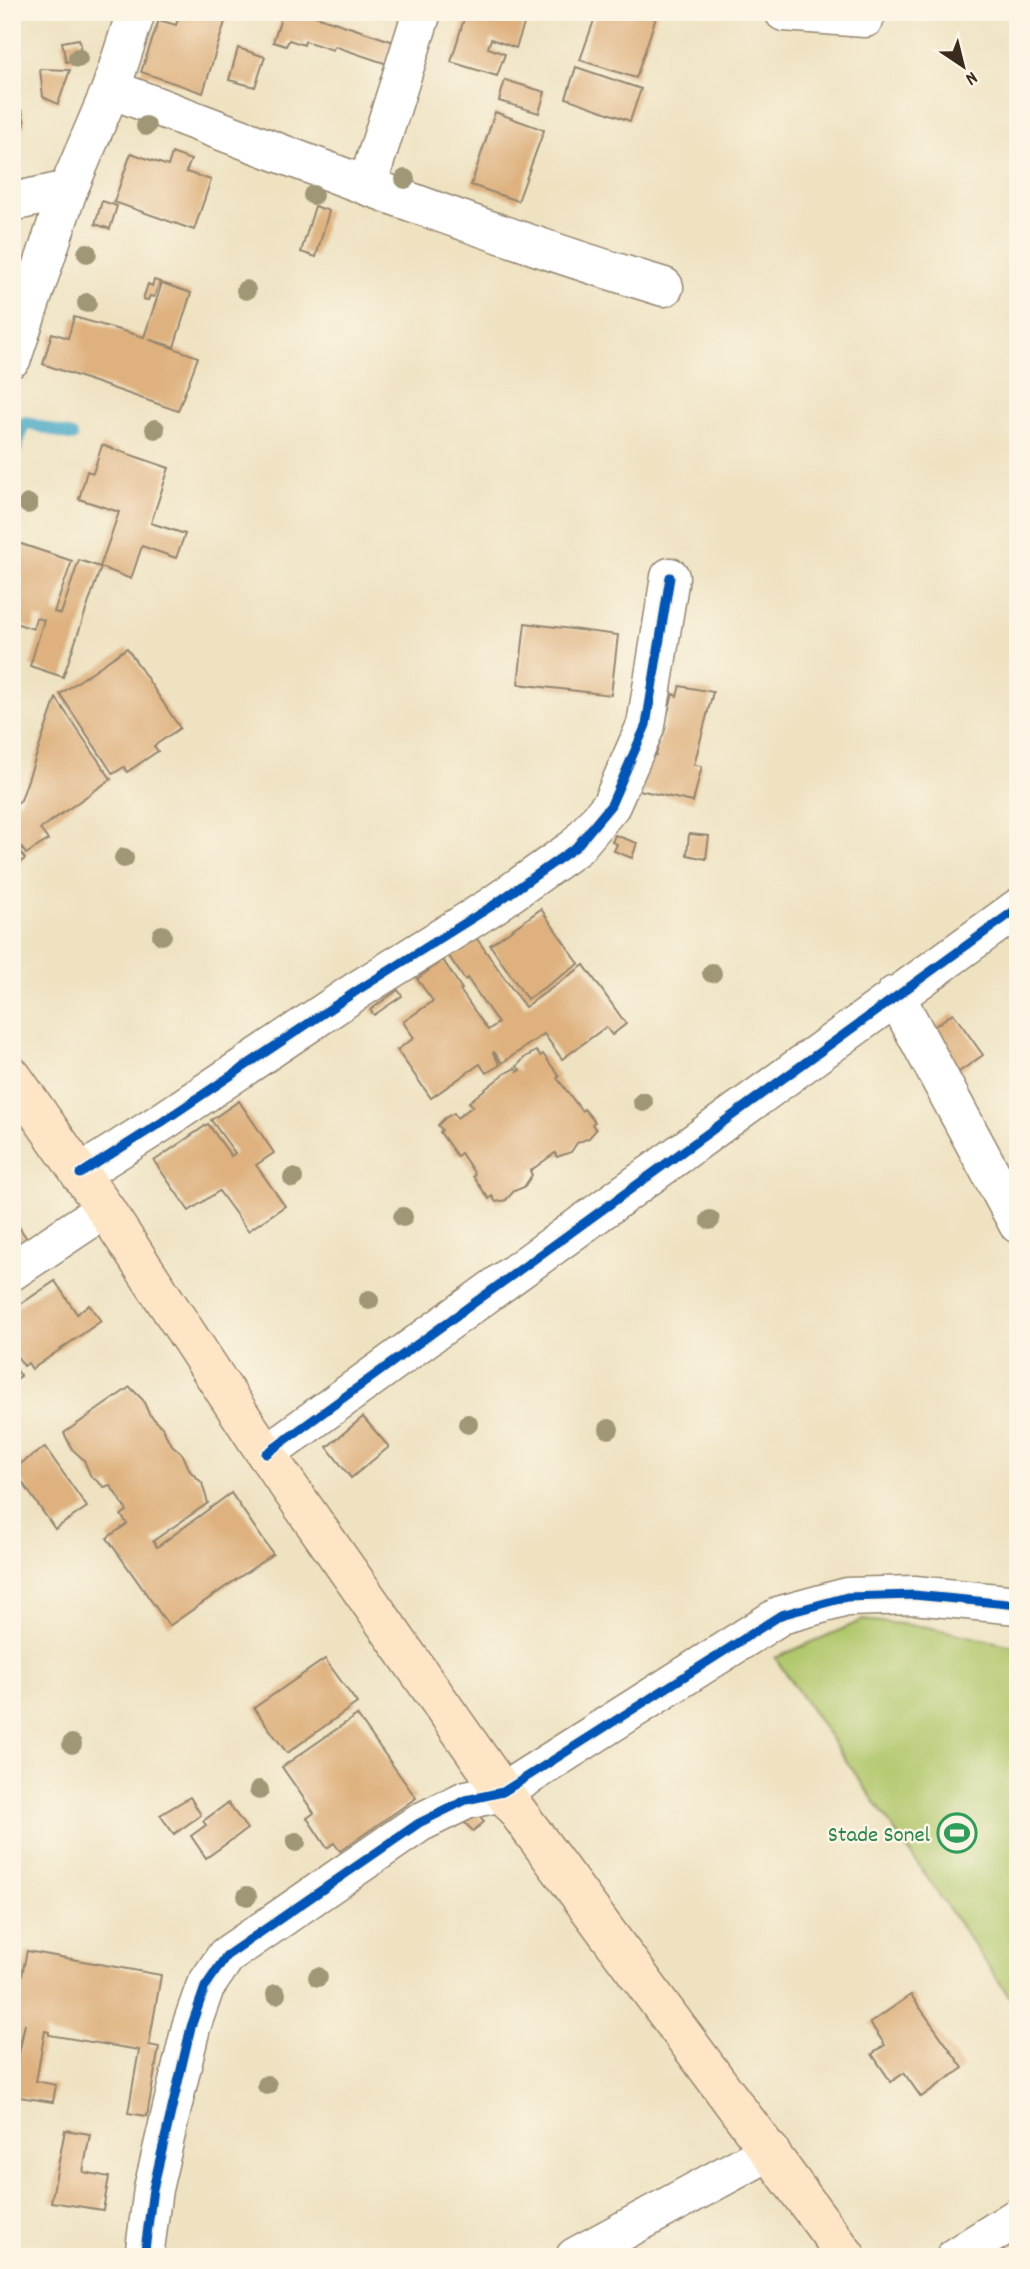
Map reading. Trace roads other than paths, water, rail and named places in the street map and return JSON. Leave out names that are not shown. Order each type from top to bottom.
[{"type":"main road","points":[[12,1076],[105,1209],[266,1454],[503,1792],[847,2257]]},
{"type":"street","points":[[12,358],[68,190],[111,89],[136,12]]},
{"type":"street","points":[[367,186],[422,12]]},
{"type":"street","points":[[784,12],[865,18]]},
{"type":"street","points":[[111,89],[572,260],[664,287]]},
{"type":"street","points":[[12,202],[68,190]]},
{"type":"street","points":[[80,1174],[358,990],[492,906],[576,847],[611,805],[646,725],[670,578]]},
{"type":"street","points":[[266,1454],[1018,908]]},
{"type":"street","points":[[895,995],[1018,1224]]},
{"type":"street","points":[[12,1271],[105,1209]]},
{"type":"street","points":[[144,2257],[153,2189],[191,2027],[205,1987],[226,1956],[419,1823],[466,1800],[503,1792],[780,1615],[846,1597],[914,1595],[1018,1605]]},
{"type":"street","points":[[575,2257],[770,2151]]},
{"type":"street","points":[[955,2257],[1018,2217]]},
{"type":"waterway","points":[[12,461],[25,422],[72,436]]},
{"type":"place","name":"Stade Sonel","points":[[957,1833]]}]
